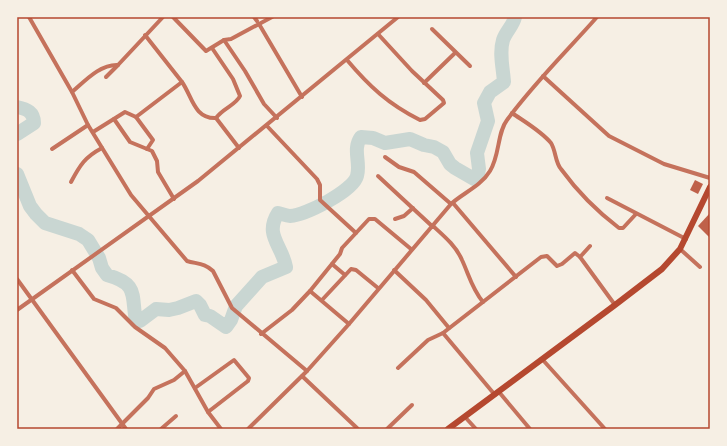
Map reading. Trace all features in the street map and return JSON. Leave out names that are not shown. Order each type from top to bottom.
[{"type":"main road","points":[[448,429],[497,394],[662,269],[680,249],[686,239],[710,188]]},
{"type":"street","points":[[29,17],[72,92],[88,125],[131,195],[187,261],[201,263],[208,266],[213,271],[234,310],[306,371]]},
{"type":"street","points":[[106,77],[163,17]]},
{"type":"street","points":[[173,17],[204,51],[207,51],[224,40],[231,39],[258,23],[272,17]]},
{"type":"street","points":[[254,17],[302,97]]},
{"type":"street","points":[[17,310],[88,258],[174,199],[267,126],[398,17]]},
{"type":"street","points":[[248,429],[302,376],[349,324],[378,288],[452,203],[459,196],[481,181],[490,172],[499,150],[503,126],[512,112],[597,17]]},
{"type":"street","points":[[432,29],[470,66]]},
{"type":"street","points":[[347,60],[365,81],[397,109],[420,120],[425,119],[444,102],[378,34]]},
{"type":"street","points":[[145,35],[182,82],[195,108],[207,118],[216,118]]},
{"type":"street","points":[[224,40],[246,71],[264,104],[276,118]]},
{"type":"street","points":[[212,48],[233,79],[240,96],[237,100],[223,109],[216,118]]},
{"type":"street","points":[[424,83],[455,53]]},
{"type":"street","points":[[72,92],[93,74],[109,66],[118,65]]},
{"type":"street","points":[[543,76],[609,136],[664,164],[710,178]]},
{"type":"street","points":[[136,116],[182,82]]},
{"type":"street","points":[[93,132],[125,112],[136,116],[153,140],[147,149]]},
{"type":"street","points":[[512,112],[546,138],[554,149],[560,169],[576,187],[619,228],[623,228],[636,214]]},
{"type":"street","points":[[216,118],[239,148]]},
{"type":"street","points":[[114,119],[130,142],[147,149],[154,156],[158,172],[174,199]]},
{"type":"street","points":[[52,149],[88,125]]},
{"type":"street","points":[[267,126],[317,179],[320,186],[319,199],[356,233]]},
{"type":"street","points":[[71,182],[79,167],[88,155],[102,148]]},
{"type":"street","points":[[385,157],[399,167],[414,172],[452,203],[516,277]]},
{"type":"street","points":[[378,176],[446,237],[457,252],[473,290],[483,302]]},
{"type":"street","points":[[607,198],[686,239]]},
{"type":"street","points":[[395,219],[404,216],[412,208]]},
{"type":"street","points":[[261,334],[292,310],[310,291],[340,254],[342,248],[369,219],[373,218],[411,250]]},
{"type":"street","points":[[580,257],[590,246]]},
{"type":"street","points":[[680,249],[700,267]]},
{"type":"street","points":[[398,368],[428,340],[443,334],[541,257],[548,256],[557,266],[562,264],[575,253],[580,257],[615,305]]},
{"type":"street","points":[[332,264],[345,275]]},
{"type":"street","points":[[322,300],[349,270],[354,269],[378,288]]},
{"type":"street","points":[[72,270],[94,299],[116,308],[135,327],[165,348],[185,371],[208,412],[221,429]]},
{"type":"street","points":[[394,270],[426,300],[449,328]]},
{"type":"street","points":[[17,279],[124,427]]},
{"type":"street","points":[[310,291],[349,324]]},
{"type":"street","points":[[443,334],[530,429]]},
{"type":"street","points":[[542,359],[604,429]]},
{"type":"street","points":[[195,388],[234,360],[249,378],[248,381],[208,412]]},
{"type":"street","points":[[117,429],[124,427],[154,389],[174,380],[185,371]]},
{"type":"street","points":[[302,376],[358,429]]},
{"type":"street","points":[[387,429],[412,405]]},
{"type":"street","points":[[161,429],[176,416]]},
{"type":"street","points":[[465,417],[476,429]]},
{"type":"building","points":[[695,180],[703,184],[698,194],[690,190]]},
{"type":"building","points":[[710,213],[710,238],[698,226]]},
{"type":"waterway","points":[[17,174],[30,206],[36,214],[45,223],[79,234],[88,240],[107,275],[117,278],[129,287],[132,292],[136,321],[140,321],[156,309],[169,310],[196,301],[200,305],[205,315],[210,316],[226,327],[231,320],[236,306],[262,277],[286,267],[273,234],[274,221],[278,213],[290,216],[297,215],[317,207],[338,195],[354,182],[358,171],[357,146],[361,137],[373,138],[385,143],[410,139],[424,145],[434,147],[443,152],[450,164],[474,179],[478,174],[479,169],[477,153],[488,121],[484,103],[490,92],[504,82],[501,55],[502,45],[504,37],[515,17]]},
{"type":"waterway","points":[[17,107],[29,112],[34,119],[34,123],[17,134]]}]
